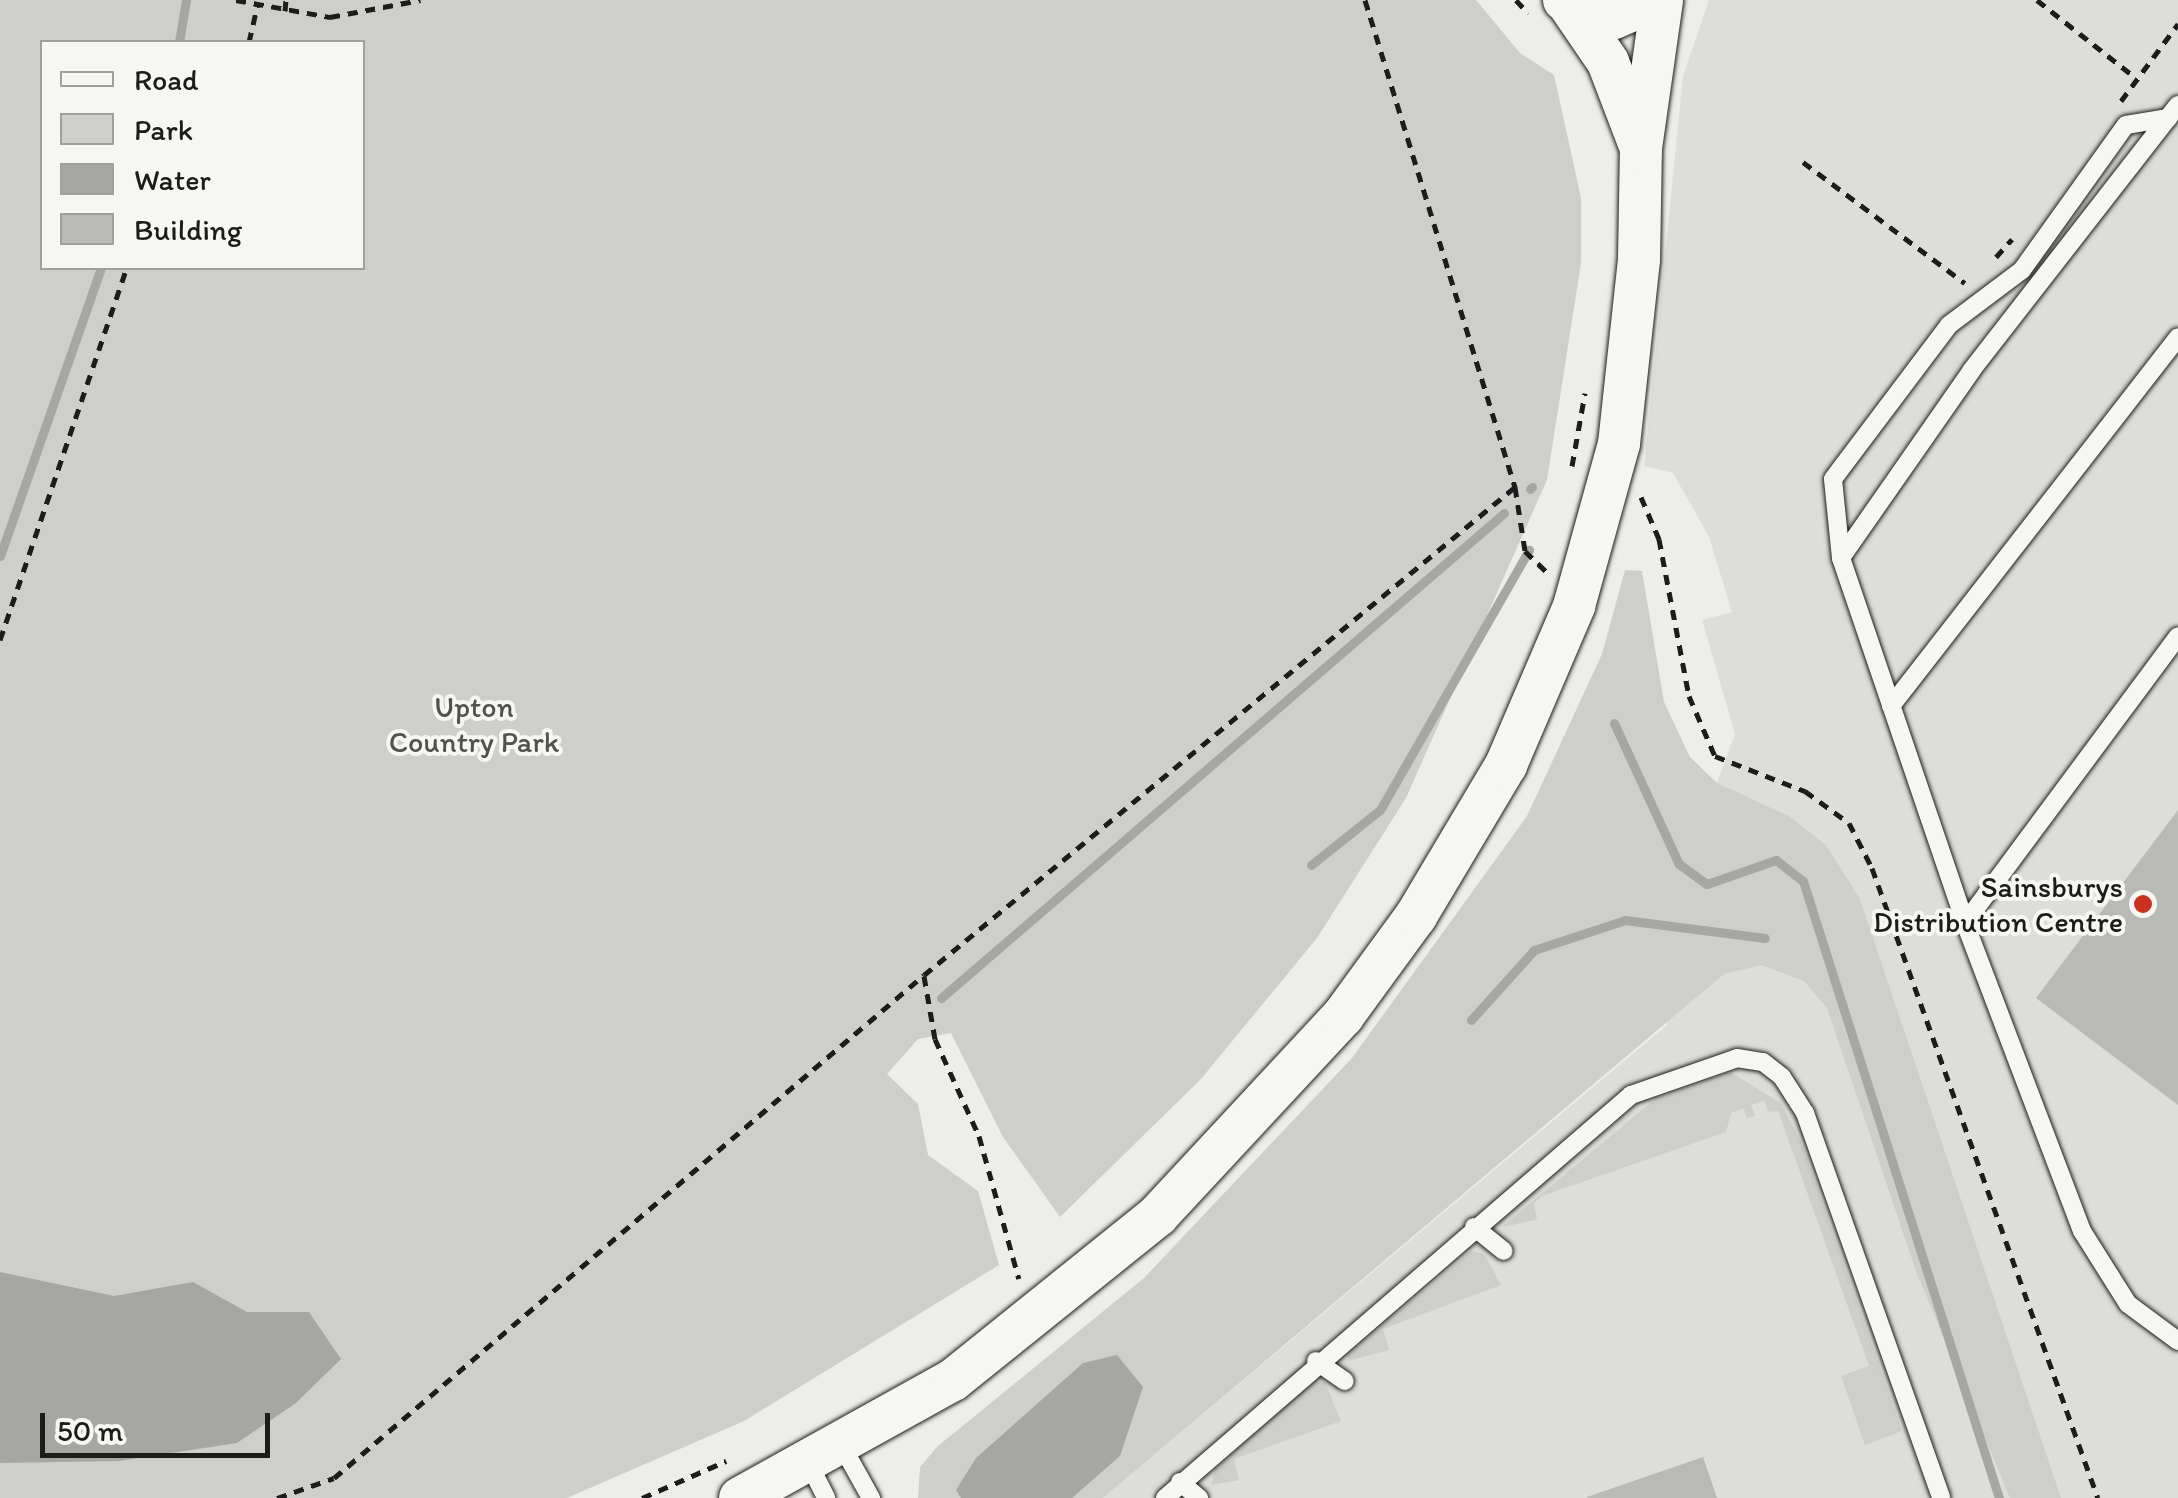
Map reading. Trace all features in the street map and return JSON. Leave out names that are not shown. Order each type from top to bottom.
[{"type":"street","points":[[740,1498],[826,1469],[953,1380],[1158,1214],[1343,1016],[1416,916],[1506,766],[1574,606],[1619,444],[1639,260],[1641,148],[1659,0],[1614,18],[1558,10]]},
{"type":"street","points":[[1558,10],[1608,62],[1641,148]]},
{"type":"lane","points":[[1840,558],[1972,370],[2173,111]]},
{"type":"lane","points":[[2173,111],[2126,124],[2022,270],[1949,325],[1832,479],[1840,558],[1964,922],[2082,1231],[2128,1304],[2178,1341]]},
{"type":"lane","points":[[1891,706],[2178,337]]},
{"type":"lane","points":[[1964,922],[2178,636]]},
{"type":"lane","points":[[1165,1498],[1316,1361],[1631,1095],[1736,1058],[1763,1062],[1805,1112],[1941,1498]]},
{"type":"lane","points":[[1474,1226],[1504,1251]]},
{"type":"lane","points":[[1316,1361],[1346,1381]]},
{"type":"lane","points":[[826,1469],[871,1498]]},
{"type":"lane","points":[[1180,1482],[1199,1498]]},
{"type":"path","points":[[236,0],[330,17],[420,0]]},
{"type":"path","points":[[286,0],[286,11]]},
{"type":"path","points":[[1365,0],[1515,487],[1524,551],[1554,577],[1557,558]]},
{"type":"path","points":[[1516,0],[1558,10]]},
{"type":"path","points":[[2036,0],[2137,79]]},
{"type":"path","points":[[249,40],[258,1]]},
{"type":"path","points":[[2114,111],[2178,24]]},
{"type":"path","points":[[1803,162],[1971,287],[2019,230]]},
{"type":"path","points":[[0,640],[126,270]]},
{"type":"path","points":[[1570,482],[1586,388]]},
{"type":"path","points":[[1619,444],[1659,539],[1689,696],[1716,756],[1805,791],[1849,823],[1872,868],[2098,1498]]},
{"type":"path","points":[[276,1498],[334,1478],[924,975],[1515,487]]},
{"type":"path","points":[[924,975],[935,1038],[979,1136],[1022,1286]]},
{"type":"path","points":[[1012,1294],[1035,1275]]},
{"type":"path","points":[[642,1498],[742,1452]]},
{"type":"shaded area","points":[[1709,0],[2178,0],[2178,1498],[1103,1498],[1667,1025],[1717,783],[1735,734],[1702,620],[1732,612],[1709,537],[1673,473],[1644,466],[1683,76]]},
{"type":"green space","name":"Upton Country Park","points":[[0,0],[1476,0],[1520,53],[1554,75],[1581,198],[1581,263],[1547,480],[1406,798],[1317,938],[1201,1079],[1060,1217],[1003,1137],[951,1033],[918,1039],[887,1074],[918,1104],[928,1155],[978,1191],[999,1265],[744,1421],[567,1498],[0,1498]]},
{"type":"green space","points":[[1625,570],[1642,571],[1664,702],[1690,757],[1717,783],[1789,816],[1826,845],[1860,899],[2061,1498],[2010,1498],[1916,1271],[1827,1008],[1804,981],[1761,965],[1724,974],[1103,1498],[918,1498],[920,1467],[938,1446],[1144,1278],[1352,1058],[1527,816],[1602,654]]},
{"type":"green space","points":[[1730,1072],[1781,1103],[1802,1144],[1902,1431],[1865,1445],[1841,1376],[1869,1366],[1778,1111],[1768,1112],[1764,1101],[1751,1105],[1755,1116],[1747,1118],[1743,1108],[1731,1113],[1726,1132],[1542,1196],[1534,1203],[1537,1220],[1502,1227],[1655,1099]]},
{"type":"green space","points":[[1471,1251],[1484,1254],[1501,1285],[1383,1329],[1389,1350],[1348,1361],[1347,1355]]},
{"type":"green space","points":[[1315,1381],[1325,1382],[1341,1421],[1234,1459],[1239,1480],[1211,1485],[1215,1469]]},
{"type":"water","points":[[0,1272],[114,1296],[193,1282],[247,1312],[309,1312],[341,1359],[296,1403],[237,1443],[119,1461],[0,1463]]},
{"type":"water","points":[[1117,1355],[1143,1387],[1120,1456],[1072,1498],[961,1498],[956,1490],[976,1458],[1083,1363]]},
{"type":"building","name":"Sainsburys Distribution Centre","points":[[2178,810],[2178,1105],[2036,998]]},
{"type":"building","points":[[1703,1457],[1717,1498],[1587,1498],[1587,1497]]},
{"type":"waterway","points":[[179,40],[186,0]]},
{"type":"waterway","points":[[0,556],[100,270]]},
{"type":"waterway","points":[[941,998],[1504,513]]},
{"type":"waterway","points":[[1311,865],[1380,810],[1529,550]]},
{"type":"waterway","points":[[1614,723],[1679,864],[1707,884],[1776,860],[1803,881],[1999,1498]]},
{"type":"waterway","points":[[1471,1020],[1534,950],[1625,920],[1765,938]]},
{"type":"place","name":"Sainsburys Distribution Centre","points":[[2143,904]]}]
